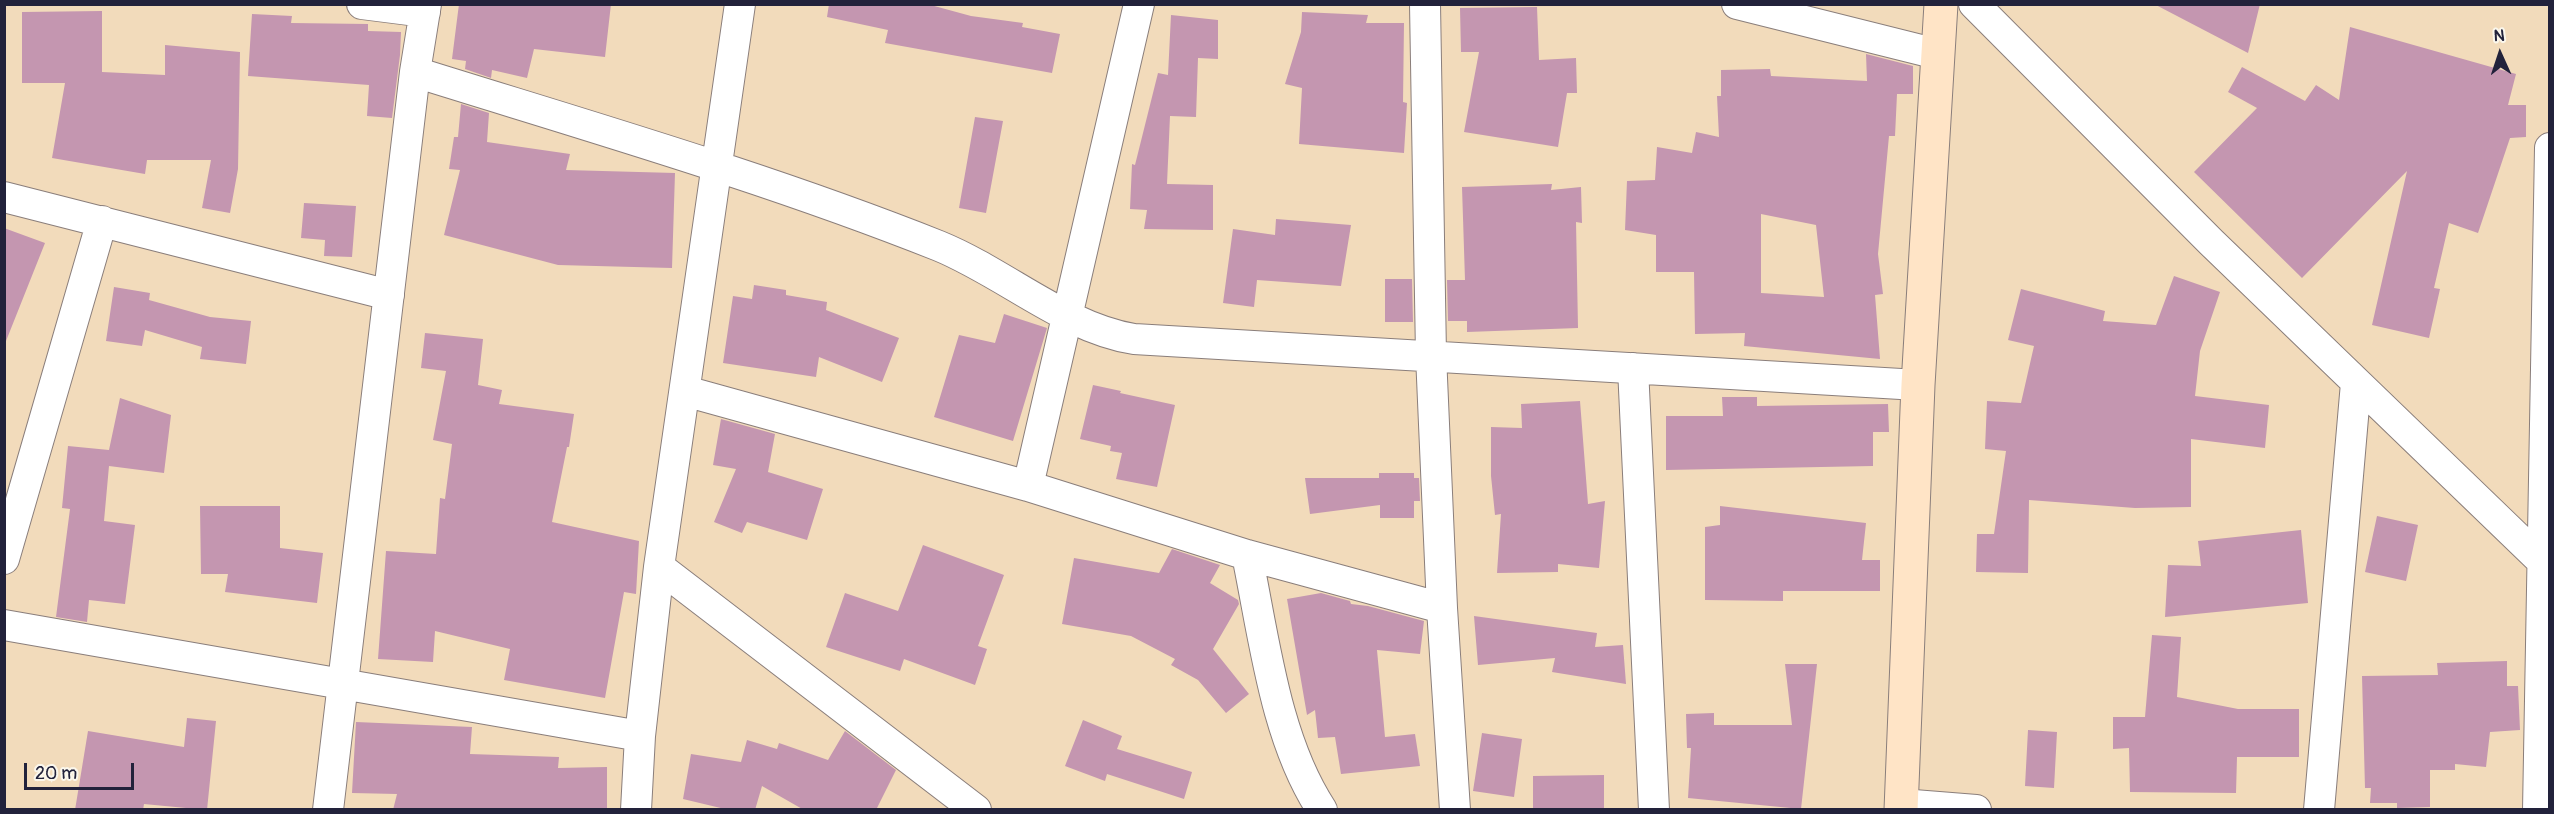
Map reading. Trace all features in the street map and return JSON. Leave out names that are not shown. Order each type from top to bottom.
[{"type":"street","points":[[328,810],[388,295],[425,8],[362,4]]},
{"type":"street","points":[[636,810],[640,736],[659,567],[740,4]]},
{"type":"street","points":[[1028,486],[1139,4]]},
{"type":"street","points":[[1425,4],[1431,355],[1442,608],[1455,810]]},
{"type":"street","points":[[1737,4],[1938,54]]},
{"type":"street","points":[[1941,4],[1918,385],[1901,807],[1976,810]]},
{"type":"street","points":[[1974,4],[2211,242],[2546,565]]},
{"type":"street","points":[[415,72],[715,166],[942,248],[996,274],[1068,316],[1111,335],[1134,339],[1918,385]]},
{"type":"street","points":[[2538,810],[2546,565],[2550,148]]},
{"type":"street","points":[[4,197],[388,295]]},
{"type":"street","points":[[4,560],[102,221]]},
{"type":"street","points":[[1633,369],[1654,810]]},
{"type":"street","points":[[2319,810],[2356,383]]},
{"type":"street","points":[[685,391],[1028,486],[1247,555],[1442,608]]},
{"type":"street","points":[[1247,555],[1282,724],[1313,796],[1322,810]]},
{"type":"street","points":[[659,567],[976,810]]},
{"type":"street","points":[[4,625],[640,736]]},
{"type":"building","points":[[459,4],[611,4],[605,57],[534,49],[527,78],[492,70],[491,78],[465,69],[466,61],[452,59]]},
{"type":"building","points":[[829,4],[927,4],[971,16],[1023,23],[1022,27],[1060,34],[1052,73],[885,43],[888,30],[827,17]]},
{"type":"building","points":[[2154,4],[2260,4],[2248,53]]},
{"type":"building","points":[[1537,7],[1539,60],[1576,58],[1577,93],[1567,93],[1558,147],[1464,132],[1479,52],[1461,52],[1460,8]]},
{"type":"building","points":[[102,11],[102,72],[165,75],[165,45],[240,52],[238,169],[230,213],[202,208],[211,160],[147,160],[145,174],[52,158],[65,83],[22,83],[22,12]]},
{"type":"building","points":[[1302,12],[1368,15],[1366,23],[1404,23],[1403,102],[1407,103],[1404,153],[1299,144],[1302,88],[1285,84],[1301,32]]},
{"type":"building","points":[[252,14],[292,16],[291,23],[368,24],[368,31],[401,32],[392,118],[367,116],[369,85],[248,76]]},
{"type":"building","points":[[1171,15],[1218,20],[1218,59],[1198,58],[1196,117],[1170,116],[1167,184],[1213,185],[1213,230],[1144,229],[1147,210],[1130,209],[1132,164],[1135,165],[1158,73],[1168,75]]},
{"type":"building","points":[[2350,27],[2516,74],[2508,105],[2526,105],[2526,137],[2510,138],[2478,233],[2449,223],[2434,288],[2440,289],[2429,338],[2372,325],[2407,171],[2302,278],[2194,172],[2257,108],[2228,92],[2242,67],[2305,101],[2316,85],[2339,100]]},
{"type":"building","points":[[1866,54],[1913,66],[1913,94],[1897,94],[1895,136],[1889,136],[1878,254],[1883,294],[1875,295],[1880,359],[1744,346],[1745,333],[1695,334],[1694,272],[1656,272],[1656,235],[1625,230],[1627,181],[1655,180],[1657,147],[1692,153],[1696,132],[1719,137],[1717,96],[1721,96],[1721,70],[1770,69],[1771,76],[1867,81]],"holes":[[[1761,214],[1816,225],[1824,297],[1761,293]]]},
{"type":"building","points":[[461,104],[489,113],[487,142],[570,154],[566,170],[675,173],[672,268],[558,265],[444,235],[460,170],[449,169],[454,137],[458,137]]},
{"type":"building","points":[[975,117],[1003,121],[986,213],[959,208]]},
{"type":"building","points":[[1552,184],[1551,190],[1581,187],[1582,223],[1576,222],[1578,328],[1467,332],[1467,321],[1448,321],[1447,280],[1465,280],[1462,187]]},
{"type":"building","points":[[304,203],[356,206],[352,257],[324,256],[325,240],[301,238]]},
{"type":"building","points":[[1276,219],[1351,225],[1341,286],[1257,280],[1254,307],[1223,303],[1233,229],[1275,235]]},
{"type":"building","points":[[4,228],[45,243],[6,341],[4,340]]},
{"type":"building","points":[[2174,276],[2220,292],[2200,351],[2195,396],[2269,405],[2265,448],[2191,439],[2191,507],[2135,508],[2029,500],[2028,573],[1976,572],[1977,534],[1994,534],[2006,451],[1985,449],[1987,401],[2021,403],[2034,346],[2008,340],[2021,289],[2105,311],[2103,321],[2156,325]]},
{"type":"building","points":[[1385,279],[1412,279],[1413,322],[1385,322]]},
{"type":"building","points":[[754,285],[786,290],[786,295],[827,302],[826,310],[899,338],[882,382],[819,357],[816,377],[723,363],[733,296],[752,299]]},
{"type":"building","points":[[114,287],[150,293],[149,300],[210,317],[251,321],[246,364],[200,359],[202,347],[145,330],[142,346],[106,341]]},
{"type":"building","points":[[1004,314],[1047,328],[1013,441],[934,417],[959,335],[995,343]]},
{"type":"building","points":[[425,333],[483,339],[478,385],[502,390],[499,404],[574,414],[552,522],[639,541],[636,594],[624,592],[605,698],[504,680],[510,649],[435,631],[433,662],[378,659],[386,551],[436,554],[440,498],[445,499],[452,444],[433,440],[446,371],[421,368]]},
{"type":"building","points":[[1093,385],[1175,405],[1157,487],[1116,479],[1122,453],[1110,451],[1111,446],[1080,439]]},
{"type":"building","points":[[1722,397],[1757,397],[1757,406],[1888,404],[1889,432],[1873,432],[1873,466],[1666,470],[1666,416],[1723,416]]},
{"type":"building","points":[[120,398],[171,415],[164,473],[109,466],[104,521],[135,525],[125,604],[89,600],[87,622],[56,617],[70,509],[62,508],[68,446],[109,450]]},
{"type":"building","points":[[1580,401],[1588,504],[1605,501],[1599,568],[1558,564],[1558,572],[1497,573],[1501,514],[1495,515],[1491,476],[1491,427],[1522,428],[1521,404]]},
{"type":"building","points":[[721,419],[775,434],[768,472],[823,489],[807,540],[747,522],[742,533],[714,522],[736,469],[713,465]]},
{"type":"building","points":[[1379,473],[1414,473],[1414,478],[1419,478],[1420,501],[1414,501],[1414,518],[1380,518],[1380,505],[1310,514],[1305,478],[1379,478]]},
{"type":"building","points":[[200,506],[280,506],[280,548],[323,553],[317,603],[225,592],[228,574],[201,574]]},
{"type":"building","points":[[1720,506],[1866,523],[1862,560],[1880,560],[1880,591],[1783,591],[1783,601],[1705,600],[1705,527],[1720,525]]},
{"type":"building","points":[[2377,516],[2418,525],[2406,581],[2365,572]]},
{"type":"building","points":[[2301,530],[2308,603],[2165,617],[2168,565],[2201,566],[2198,541]]},
{"type":"building","points":[[923,545],[1004,575],[978,646],[987,649],[975,685],[904,659],[900,671],[826,647],[845,593],[898,611]]},
{"type":"building","points":[[1172,549],[1220,565],[1210,583],[1238,600],[1239,604],[1213,649],[1249,694],[1226,713],[1198,680],[1171,665],[1175,659],[1131,636],[1062,624],[1074,558],[1159,573]]},
{"type":"building","points":[[1321,593],[1350,601],[1351,604],[1368,606],[1424,621],[1420,654],[1377,650],[1385,737],[1415,734],[1420,766],[1341,774],[1335,737],[1318,738],[1315,710],[1307,715],[1287,599]]},
{"type":"building","points":[[1474,616],[1597,633],[1595,647],[1623,645],[1626,684],[1552,672],[1555,658],[1478,665]]},
{"type":"building","points":[[2152,635],[2181,637],[2177,697],[2238,709],[2299,709],[2299,757],[2237,757],[2236,793],[2130,792],[2129,748],[2113,749],[2113,717],[2145,717]]},
{"type":"building","points":[[2507,661],[2507,686],[2518,686],[2520,730],[2490,732],[2486,767],[2455,764],[2455,770],[2430,770],[2430,807],[2397,808],[2397,803],[2370,803],[2371,788],[2365,788],[2362,676],[2438,675],[2437,663]]},
{"type":"building","points":[[1785,664],[1817,664],[1801,809],[1688,798],[1691,748],[1687,748],[1686,714],[1714,713],[1714,725],[1792,725]]},
{"type":"building","points":[[187,718],[216,721],[207,810],[144,804],[143,810],[75,810],[88,731],[184,747]]},
{"type":"building","points":[[1083,720],[1122,736],[1117,749],[1192,772],[1184,799],[1107,774],[1105,781],[1065,766]]},
{"type":"building","points":[[356,722],[472,727],[470,754],[559,757],[558,768],[607,767],[607,810],[393,810],[397,794],[352,793]]},
{"type":"building","points":[[2028,730],[2057,732],[2054,788],[2025,786]]},
{"type":"building","points":[[845,731],[896,770],[876,810],[804,810],[762,786],[755,810],[729,810],[683,799],[691,754],[741,762],[747,740],[777,749],[779,743],[828,760]]},
{"type":"building","points":[[1482,733],[1522,739],[1514,797],[1473,791]]},
{"type":"building","points":[[1604,775],[1604,810],[1533,810],[1533,776]]}]
